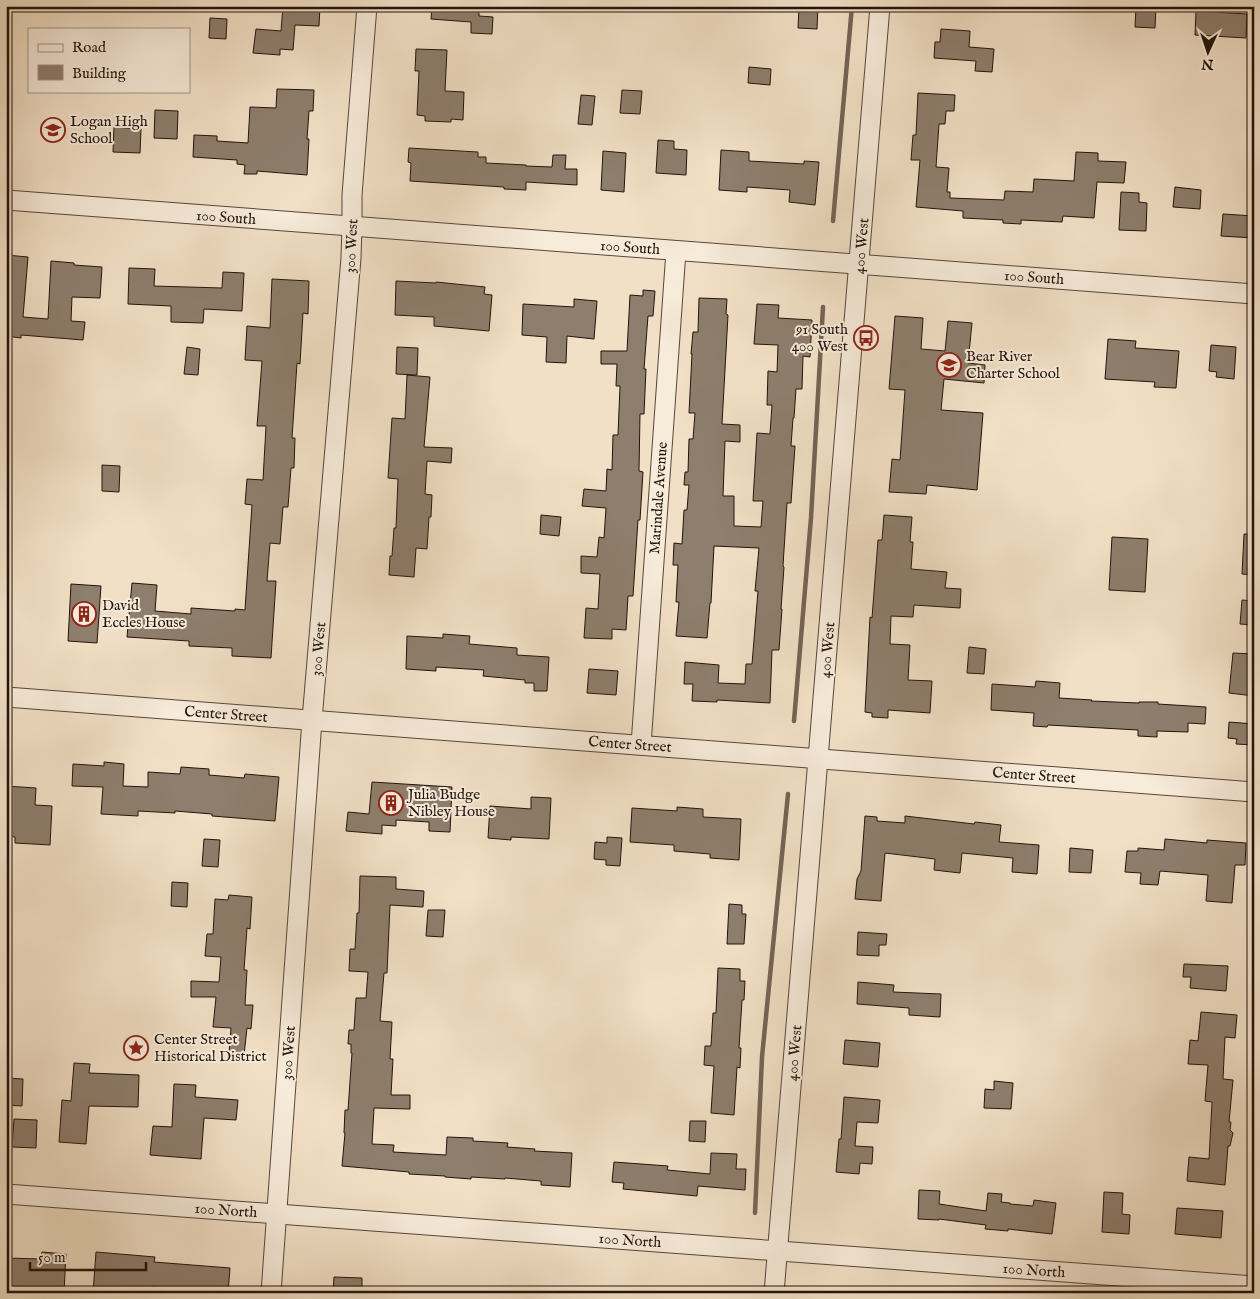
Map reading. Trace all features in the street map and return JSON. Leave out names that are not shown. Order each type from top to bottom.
[{"type":"street","name":"300 West","points":[[271,1293],[312,720],[349,278],[352,195],[367,6]]},
{"type":"street","name":"400 West","points":[[774,1293],[880,6]]},
{"type":"street","name":"100 South","points":[[6,200],[1254,294]]},
{"type":"street","name":"Marindale Avenue","points":[[641,745],[676,251]]},
{"type":"street","name":"Center Street","points":[[6,697],[1254,792]]},
{"type":"street","name":"100 North","points":[[6,1194],[1254,1286]]},
{"type":"building","points":[[283,6],[320,6],[319,26],[295,25],[293,50],[280,49],[280,55],[253,53],[256,29],[281,31]]},
{"type":"building","points":[[432,6],[479,6],[479,16],[493,17],[492,34],[471,33],[471,22],[431,19]]},
{"type":"building","points":[[799,6],[818,6],[817,29],[798,28]]},
{"type":"building","points":[[1136,6],[1156,6],[1155,28],[1135,27]]},
{"type":"building","points":[[1196,11],[1247,14],[1246,38],[1195,35]]},
{"type":"building","points":[[210,18],[227,19],[226,39],[209,38]]},
{"type":"building","points":[[941,29],[970,31],[969,47],[994,49],[992,72],[975,71],[976,61],[934,58],[935,42],[940,42]]},
{"type":"building","points":[[416,49],[447,50],[445,91],[464,92],[463,120],[451,119],[451,122],[425,121],[425,116],[417,115],[419,71],[415,71]]},
{"type":"building","points":[[749,67],[771,69],[770,85],[748,83]]},
{"type":"building","points":[[277,89],[314,90],[313,111],[309,111],[307,175],[257,171],[257,174],[244,174],[245,165],[237,164],[237,160],[193,157],[194,135],[217,136],[217,141],[248,143],[250,107],[276,108]]},
{"type":"building","points":[[622,90],[642,91],[640,114],[620,113]]},
{"type":"building","points":[[918,93],[955,95],[954,111],[946,111],[945,124],[939,124],[936,167],[949,168],[947,192],[950,192],[950,198],[1004,200],[1005,191],[1033,192],[1034,179],[1074,181],[1076,152],[1098,153],[1098,161],[1126,162],[1124,183],[1097,182],[1094,218],[1063,216],[1062,222],[1021,220],[1021,224],[1003,223],[1003,220],[963,218],[963,211],[916,207],[920,160],[911,160],[913,135],[916,135]]},
{"type":"building","points":[[581,95],[595,96],[592,125],[578,124]]},
{"type":"building","points":[[155,110],[178,111],[177,139],[154,138]]},
{"type":"building","points":[[114,127],[141,129],[140,153],[113,152]]},
{"type":"building","points":[[658,140],[674,141],[674,149],[687,150],[686,175],[656,173]]},
{"type":"building","points":[[409,148],[478,152],[478,157],[486,157],[486,163],[526,166],[552,167],[553,155],[566,155],[565,169],[577,169],[577,185],[526,182],[526,190],[410,181],[411,163],[408,162]]},
{"type":"building","points":[[721,150],[749,152],[749,161],[804,164],[804,161],[819,162],[815,205],[789,202],[790,190],[747,187],[747,192],[719,190]]},
{"type":"building","points":[[603,151],[626,153],[624,192],[601,190]]},
{"type":"building","points":[[1175,187],[1201,190],[1200,209],[1173,207]]},
{"type":"building","points":[[1121,192],[1139,193],[1139,202],[1147,203],[1146,231],[1119,230]]},
{"type":"building","points":[[1223,214],[1254,216],[1254,238],[1221,236]]},
{"type":"building","points":[[6,255],[28,257],[23,317],[48,319],[51,261],[102,267],[100,298],[72,297],[71,321],[85,322],[83,340],[21,335],[21,338],[6,336]]},
{"type":"building","points":[[129,268],[155,269],[154,286],[222,288],[223,272],[244,273],[242,311],[204,309],[203,323],[171,322],[171,306],[128,304]]},
{"type":"building","points":[[272,279],[309,281],[308,314],[303,313],[300,364],[297,363],[292,438],[295,438],[294,468],[291,468],[288,507],[283,507],[280,544],[270,543],[267,581],[276,581],[271,658],[232,656],[232,648],[189,646],[189,641],[127,637],[132,583],[157,585],[155,611],[191,614],[191,608],[245,610],[252,505],[245,504],[247,479],[263,480],[266,426],[257,426],[262,361],[245,360],[247,326],[270,328]]},
{"type":"building","points":[[396,281],[436,282],[485,287],[484,294],[492,295],[489,331],[434,326],[434,317],[395,315]]},
{"type":"building","points":[[643,290],[655,291],[653,316],[648,316],[644,369],[646,369],[644,414],[640,414],[639,471],[643,472],[633,596],[628,596],[626,630],[612,629],[612,639],[584,638],[586,608],[598,609],[600,574],[581,573],[581,556],[597,557],[599,537],[604,538],[606,508],[582,506],[584,489],[606,491],[607,469],[612,470],[613,435],[618,435],[620,386],[616,386],[617,364],[601,364],[601,351],[627,351],[630,295],[643,296]]},
{"type":"building","points":[[699,298],[727,299],[726,314],[728,315],[722,424],[740,425],[740,442],[725,441],[723,496],[734,496],[734,526],[761,527],[763,501],[753,501],[757,433],[770,434],[772,405],[767,405],[768,371],[777,372],[778,345],[754,344],[757,304],[779,305],[778,318],[812,320],[810,357],[803,356],[802,389],[796,389],[791,446],[795,446],[791,503],[787,503],[779,650],[772,650],[770,703],[717,700],[717,702],[692,701],[693,684],[684,684],[685,662],[719,665],[718,683],[745,684],[746,664],[752,664],[758,591],[755,591],[759,548],[714,546],[707,638],[676,636],[679,602],[676,602],[678,565],[673,565],[674,543],[682,544],[684,510],[687,510],[689,485],[684,485],[685,472],[688,472],[689,439],[693,439],[695,413],[689,413],[691,354],[693,332],[698,332]]},
{"type":"building","points":[[574,299],[597,301],[594,339],[567,336],[566,363],[546,362],[547,337],[522,335],[523,304],[574,307]]},
{"type":"building","name":"Bear River Charter School","points":[[895,316],[923,318],[921,349],[945,351],[948,321],[972,323],[968,363],[985,365],[984,383],[944,379],[941,410],[983,413],[977,490],[927,485],[926,494],[889,492],[892,459],[900,460],[905,390],[889,389]]},
{"type":"building","points":[[1108,339],[1136,341],[1135,348],[1179,351],[1176,388],[1154,387],[1155,382],[1105,379]]},
{"type":"building","points":[[1211,345],[1236,347],[1234,379],[1216,377],[1217,372],[1209,371]]},
{"type":"building","points":[[187,347],[200,349],[198,375],[184,374]]},
{"type":"building","points":[[397,347],[418,348],[417,375],[396,374]]},
{"type":"building","points":[[407,375],[430,377],[424,447],[452,448],[451,463],[427,461],[425,494],[432,495],[431,517],[429,517],[427,549],[416,548],[414,577],[389,575],[394,528],[396,528],[398,479],[388,478],[392,418],[405,419]]},
{"type":"building","points":[[102,465],[120,466],[119,492],[102,491]]},
{"type":"building","points":[[541,515],[561,517],[559,536],[540,534]]},
{"type":"building","points":[[884,515],[912,517],[910,542],[913,542],[911,569],[947,572],[945,588],[961,589],[960,608],[914,605],[913,617],[891,616],[890,644],[910,645],[908,680],[932,681],[930,713],[888,710],[888,718],[872,717],[872,713],[865,712],[870,617],[872,618],[878,540],[882,540]]},
{"type":"building","points":[[1244,534],[1254,534],[1254,575],[1242,574]]},
{"type":"building","points":[[1112,537],[1148,539],[1145,592],[1109,590]]},
{"type":"building","name":"David Eccles House","points":[[71,584],[101,586],[97,643],[68,641]]},
{"type":"building","points":[[1242,600],[1254,601],[1254,625],[1240,624]]},
{"type":"building","points":[[443,634],[470,636],[469,644],[517,648],[517,655],[549,657],[547,691],[534,691],[534,683],[525,683],[525,680],[483,676],[484,670],[436,667],[436,671],[406,669],[407,636],[443,638]]},
{"type":"building","points":[[969,647],[986,649],[984,674],[967,673]]},
{"type":"building","points":[[1233,653],[1254,654],[1254,696],[1229,693]]},
{"type":"building","points":[[589,669],[618,671],[616,695],[587,693]]},
{"type":"building","points":[[1036,681],[1060,683],[1059,698],[1139,703],[1158,702],[1158,704],[1206,707],[1205,724],[1188,723],[1188,732],[1157,731],[1157,737],[1138,736],[1138,730],[1048,725],[1047,727],[1033,726],[1034,713],[991,710],[992,684],[1035,687]]},
{"type":"building","points":[[1229,722],[1254,724],[1254,745],[1236,744],[1237,739],[1228,738]]},
{"type":"building","points":[[104,762],[124,764],[123,786],[148,787],[148,772],[180,774],[181,767],[209,769],[209,775],[244,778],[245,774],[279,777],[275,821],[175,811],[175,813],[138,811],[138,816],[101,814],[103,787],[72,786],[73,764],[104,766]]},
{"type":"building","points":[[372,782],[452,787],[450,832],[429,831],[429,822],[396,820],[396,826],[382,825],[382,834],[346,831],[348,812],[369,814]]},
{"type":"building","points":[[6,786],[36,788],[35,805],[52,806],[50,845],[15,843],[15,837],[6,836]]},
{"type":"building","points":[[531,797],[551,798],[549,839],[511,837],[511,840],[488,838],[490,806],[531,809]]},
{"type":"building","points":[[677,807],[703,809],[703,817],[741,819],[739,860],[710,858],[710,854],[674,851],[674,845],[630,842],[632,808],[677,811]]},
{"type":"building","points":[[865,816],[877,817],[877,821],[905,823],[905,816],[974,824],[975,822],[1001,825],[999,842],[1039,845],[1037,874],[1012,872],[1013,858],[962,853],[960,873],[934,870],[935,859],[885,853],[881,901],[855,899],[857,879],[861,871]]},
{"type":"building","points":[[607,837],[622,838],[620,866],[606,865],[606,860],[594,859],[595,842],[607,843]]},
{"type":"building","points":[[204,839],[220,840],[218,867],[202,866]]},
{"type":"building","points":[[1165,839],[1207,843],[1207,840],[1246,843],[1245,865],[1235,865],[1232,903],[1206,901],[1208,875],[1160,871],[1158,885],[1140,884],[1141,873],[1125,872],[1127,851],[1138,851],[1138,848],[1164,850]]},
{"type":"building","points":[[1070,848],[1093,850],[1091,873],[1069,872]]},
{"type":"building","points":[[360,876],[396,877],[396,889],[424,891],[423,907],[390,905],[387,973],[384,973],[380,1021],[392,1022],[390,1059],[393,1059],[391,1095],[410,1095],[410,1109],[374,1108],[372,1144],[394,1145],[393,1152],[446,1155],[447,1137],[473,1138],[473,1141],[508,1143],[507,1147],[535,1149],[534,1151],[572,1153],[570,1187],[541,1185],[541,1181],[471,1177],[471,1179],[342,1166],[345,1110],[348,1110],[352,1053],[351,1044],[348,1044],[349,1030],[354,1030],[356,998],[366,998],[368,972],[349,971],[350,949],[355,949],[357,913],[359,913]]},
{"type":"building","points":[[172,882],[188,883],[187,907],[171,906]]},
{"type":"building","points":[[229,895],[252,897],[250,929],[247,928],[244,970],[247,970],[245,1005],[253,1005],[251,1029],[247,1028],[244,1055],[229,1053],[231,1028],[213,1027],[216,997],[191,997],[191,981],[219,982],[221,957],[205,956],[207,934],[213,934],[215,899],[228,900]]},
{"type":"building","points":[[729,904],[742,905],[742,914],[746,914],[744,944],[727,944]]},
{"type":"building","points":[[428,910],[445,910],[443,937],[426,936]]},
{"type":"building","points":[[858,932],[887,934],[886,945],[879,945],[879,956],[857,955]]},
{"type":"building","points":[[1184,964],[1228,966],[1226,991],[1190,988],[1191,977],[1183,977]]},
{"type":"building","points":[[718,968],[740,969],[740,981],[745,981],[739,1048],[741,1048],[740,1068],[737,1067],[734,1115],[711,1113],[714,1066],[704,1065],[705,1046],[711,1046],[713,1013],[716,1013]]},
{"type":"building","points":[[858,982],[894,985],[893,992],[941,994],[940,1017],[909,1015],[909,1008],[857,1004]]},
{"type":"building","points":[[1201,1012],[1237,1015],[1235,1038],[1225,1037],[1223,1079],[1233,1080],[1229,1122],[1231,1122],[1230,1130],[1233,1133],[1230,1146],[1228,1146],[1225,1185],[1187,1181],[1189,1157],[1209,1159],[1212,1102],[1205,1101],[1208,1065],[1188,1064],[1190,1040],[1198,1041]]},
{"type":"building","points":[[845,1040],[880,1043],[878,1067],[843,1064]]},
{"type":"building","points":[[74,1063],[90,1064],[89,1073],[139,1075],[138,1107],[89,1106],[86,1144],[59,1142],[62,1100],[71,1101]]},
{"type":"building","points":[[7,1078],[23,1079],[22,1106],[6,1105]]},
{"type":"building","points":[[994,1081],[1013,1083],[1011,1109],[984,1108],[985,1089],[994,1090]]},
{"type":"building","points":[[174,1084],[196,1085],[195,1097],[238,1100],[236,1120],[204,1118],[201,1159],[150,1155],[153,1126],[172,1127]]},
{"type":"building","points":[[844,1097],[880,1100],[878,1123],[857,1122],[855,1146],[873,1147],[872,1164],[860,1163],[859,1174],[836,1172]]},
{"type":"building","points":[[14,1119],[37,1120],[36,1148],[12,1147]]},
{"type":"building","points":[[690,1121],[706,1121],[705,1142],[689,1141]]},
{"type":"building","points":[[711,1153],[737,1154],[736,1169],[746,1169],[745,1190],[698,1186],[697,1196],[623,1189],[624,1183],[612,1182],[614,1162],[668,1166],[667,1170],[710,1174]]},
{"type":"building","points":[[919,1190],[940,1191],[939,1204],[986,1211],[988,1193],[1002,1194],[1001,1202],[1010,1204],[1033,1206],[1034,1200],[1056,1203],[1052,1234],[1008,1229],[1008,1231],[985,1229],[986,1225],[939,1219],[918,1219]]},
{"type":"building","points":[[1104,1192],[1123,1193],[1122,1214],[1130,1215],[1129,1234],[1102,1232]]},
{"type":"building","points":[[1177,1208],[1223,1211],[1221,1238],[1175,1234]]},
{"type":"building","points":[[42,1252],[66,1254],[64,1293],[6,1292],[6,1258],[41,1259]]},
{"type":"building","points":[[96,1252],[155,1257],[154,1262],[230,1268],[228,1293],[152,1287],[152,1293],[93,1293]]},
{"type":"building","points":[[334,1277],[362,1278],[362,1293],[333,1293]]},
{"type":"waterway","points":[[833,221],[852,6]]},
{"type":"waterway","points":[[794,721],[811,518],[823,307]]},
{"type":"waterway","points":[[755,1213],[762,1057],[788,794]]},
{"type":"place","name":"Logan High School","points":[[53,130]]},
{"type":"place","name":"91 South 400 West","points":[[866,338]]},
{"type":"place","name":"Bear River Charter School","points":[[949,365]]},
{"type":"place","name":"David Eccles House","points":[[84,614]]},
{"type":"place","name":"Julia Budge Nibley House","points":[[391,803]]},
{"type":"place","name":"Center Street Historical District","points":[[136,1048]]}]
